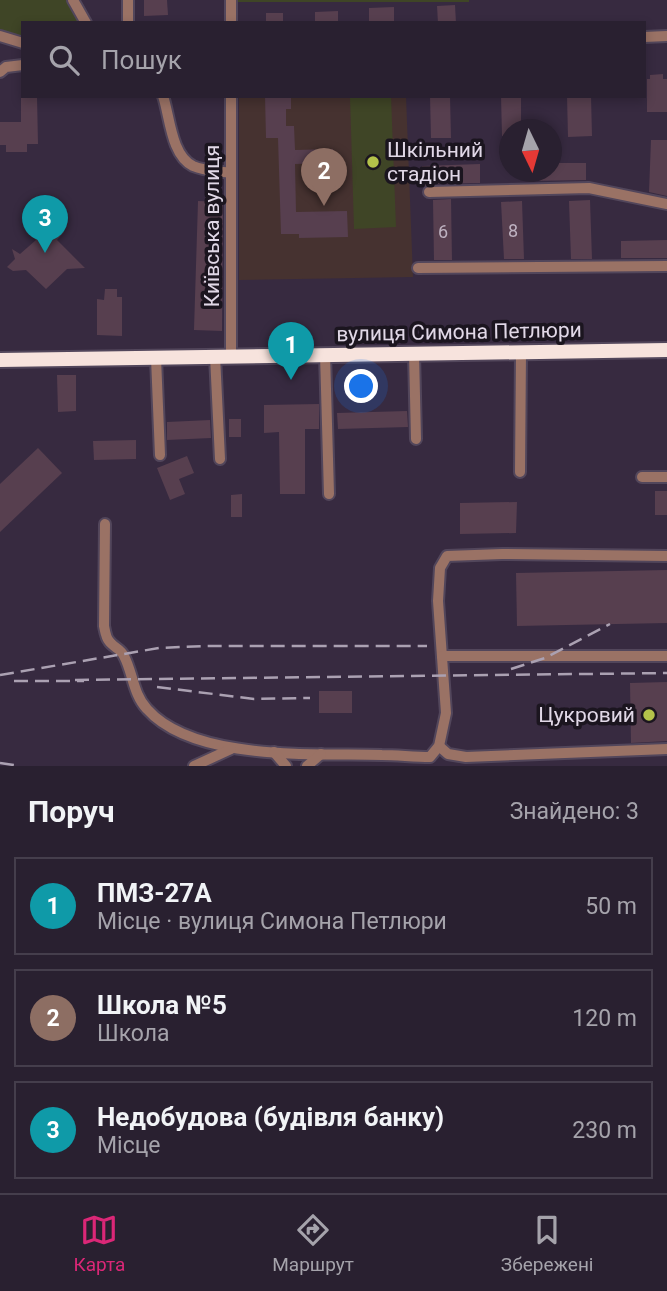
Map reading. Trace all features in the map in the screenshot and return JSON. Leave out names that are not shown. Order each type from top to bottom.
[{"type":"highway","name":"вулиця Симона Петлюри","points":[[0,360],[667,350]]},
{"type":"street","points":[[74,0],[85,21]]},
{"type":"street","points":[[128,0],[128,21]]},
{"type":"street","points":[[231,0],[231,21]]},
{"type":"street","points":[[0,36],[21,42]]},
{"type":"street","points":[[646,37],[667,36]]},
{"type":"street","points":[[0,72],[6,67],[21,65]]},
{"type":"street","points":[[164,98],[172,132],[183,158],[200,168],[231,173]]},
{"type":"street","name":"Київська вулиця","points":[[231,98],[231,356]]},
{"type":"street","points":[[429,192],[589,188],[667,204]]},
{"type":"street","points":[[418,268],[667,266]]},
{"type":"street","points":[[520,472],[521,352]]},
{"type":"street","points":[[414,353],[416,439]]},
{"type":"street","points":[[325,354],[329,494]]},
{"type":"street","points":[[215,356],[220,459]]},
{"type":"street","points":[[156,358],[159,455]]},
{"type":"street","points":[[642,477],[667,477]]},
{"type":"street","points":[[104,524],[104,626],[108,641],[123,653],[137,694],[148,710],[174,729],[208,743],[274,752],[430,757],[439,746],[446,713],[438,601],[440,568],[447,556],[667,556]]},
{"type":"street","points":[[442,656],[667,656]]},
{"type":"street","points":[[439,746],[448,754],[466,758],[667,749]]},
{"type":"street","points":[[194,766],[234,748]]},
{"type":"street","points":[[274,752],[286,766]]},
{"type":"street","points":[[307,766],[321,754]]},
{"type":"shaded area","points":[[239,98],[406,98],[413,277],[239,280]]},
{"type":"green space","points":[[0,0],[73,0],[85,21],[21,21],[21,42],[0,36]]},
{"type":"green space","points":[[469,0],[469,2],[231,2]]},
{"type":"green space","name":"Шкільний стадіон","points":[[350,98],[391,98],[396,227],[354,229]]},
{"type":"building","points":[[144,0],[167,0],[168,15],[144,16]]},
{"type":"building","points":[[455,5],[456,21],[438,21],[437,6]]},
{"type":"building","points":[[394,7],[394,21],[369,21],[369,8]]},
{"type":"building","points":[[338,11],[338,21],[315,21],[315,12]]},
{"type":"building","points":[[266,13],[283,13],[283,21],[266,21]]},
{"type":"building","points":[[663,74],[663,79],[667,79],[667,112],[647,112],[647,79],[650,79],[650,75]]},
{"type":"building","points":[[21,98],[37,98],[38,144],[27,144],[27,152],[6,152],[6,145],[0,145],[0,122],[21,122]]},
{"type":"building","points":[[265,98],[291,98],[291,109],[286,109],[286,126],[294,126],[295,150],[333,149],[333,163],[295,164],[296,212],[347,211],[348,237],[299,238],[299,234],[281,234],[278,138],[266,138]]},
{"type":"building","points":[[430,98],[450,98],[451,138],[431,138]]},
{"type":"building","points":[[501,98],[521,98],[521,119],[502,119]]},
{"type":"building","points":[[567,98],[591,98],[592,136],[568,137]]},
{"type":"building","points":[[651,140],[667,140],[667,196],[649,192]]},
{"type":"building","points":[[562,163],[586,163],[586,180],[562,180]]},
{"type":"building","points":[[480,164],[480,183],[429,184],[423,187],[422,166]]},
{"type":"building","points":[[451,199],[452,260],[434,260],[433,200]]},
{"type":"building","points":[[590,200],[592,259],[571,259],[569,201]]},
{"type":"building","points":[[198,201],[223,202],[222,331],[194,330]]},
{"type":"building","points":[[522,201],[524,259],[504,259],[501,202]]},
{"type":"building","points":[[44,216],[64,232],[57,240],[85,268],[67,269],[46,289],[26,270],[13,271],[7,267],[15,259],[12,249],[20,254],[36,240],[26,232]]},
{"type":"building","points":[[667,240],[667,258],[621,258],[621,241]]},
{"type":"building","points":[[105,289],[117,289],[117,297],[122,297],[122,336],[97,335],[97,299],[104,300]]},
{"type":"building","points":[[57,375],[76,375],[76,411],[58,412]]},
{"type":"building","points":[[319,404],[319,429],[305,429],[305,494],[280,494],[279,432],[264,433],[264,405]]},
{"type":"building","points":[[407,411],[408,427],[338,429],[337,413]]},
{"type":"building","points":[[229,419],[241,419],[241,437],[229,437]]},
{"type":"building","points":[[210,420],[211,438],[167,440],[167,422]]},
{"type":"building","points":[[136,440],[136,459],[94,460],[93,441]]},
{"type":"building","points":[[38,448],[62,473],[0,532],[0,484]]},
{"type":"building","points":[[187,456],[194,473],[179,479],[185,494],[170,500],[157,468]]},
{"type":"building","points":[[655,491],[667,491],[667,515],[655,515]]},
{"type":"building","points":[[242,494],[242,517],[231,517],[231,495]]},
{"type":"building","points":[[517,502],[516,533],[460,534],[460,503]]},
{"type":"building","points":[[667,570],[667,623],[517,626],[516,573]]},
{"type":"building","name":"Цукровий","points":[[667,682],[667,741],[631,743],[630,683]]},
{"type":"building","points":[[319,691],[352,691],[352,713],[319,713]]},
{"type":"railway","points":[[511,669],[545,658],[610,624]]},
{"type":"railway","points":[[0,675],[159,648],[427,646]]},
{"type":"railway","points":[[75,680],[667,673]]},
{"type":"railway","points":[[14,681],[84,681]]},
{"type":"railway","points":[[157,687],[254,699],[310,698]]},
{"type":"railway","points":[[0,763],[20,766]]},
{"type":"place","name":"Шкільний стадіон","points":[[373,162]]},
{"type":"place","name":"Школа №5","points":[[324,206]]},
{"type":"place","name":"Недобудова (будівля банку)","points":[[45,253]]},
{"type":"place","name":"ПМЗ-27А","points":[[291,380]]},
{"type":"place","name":"Цукровий","points":[[649,715]]}]
